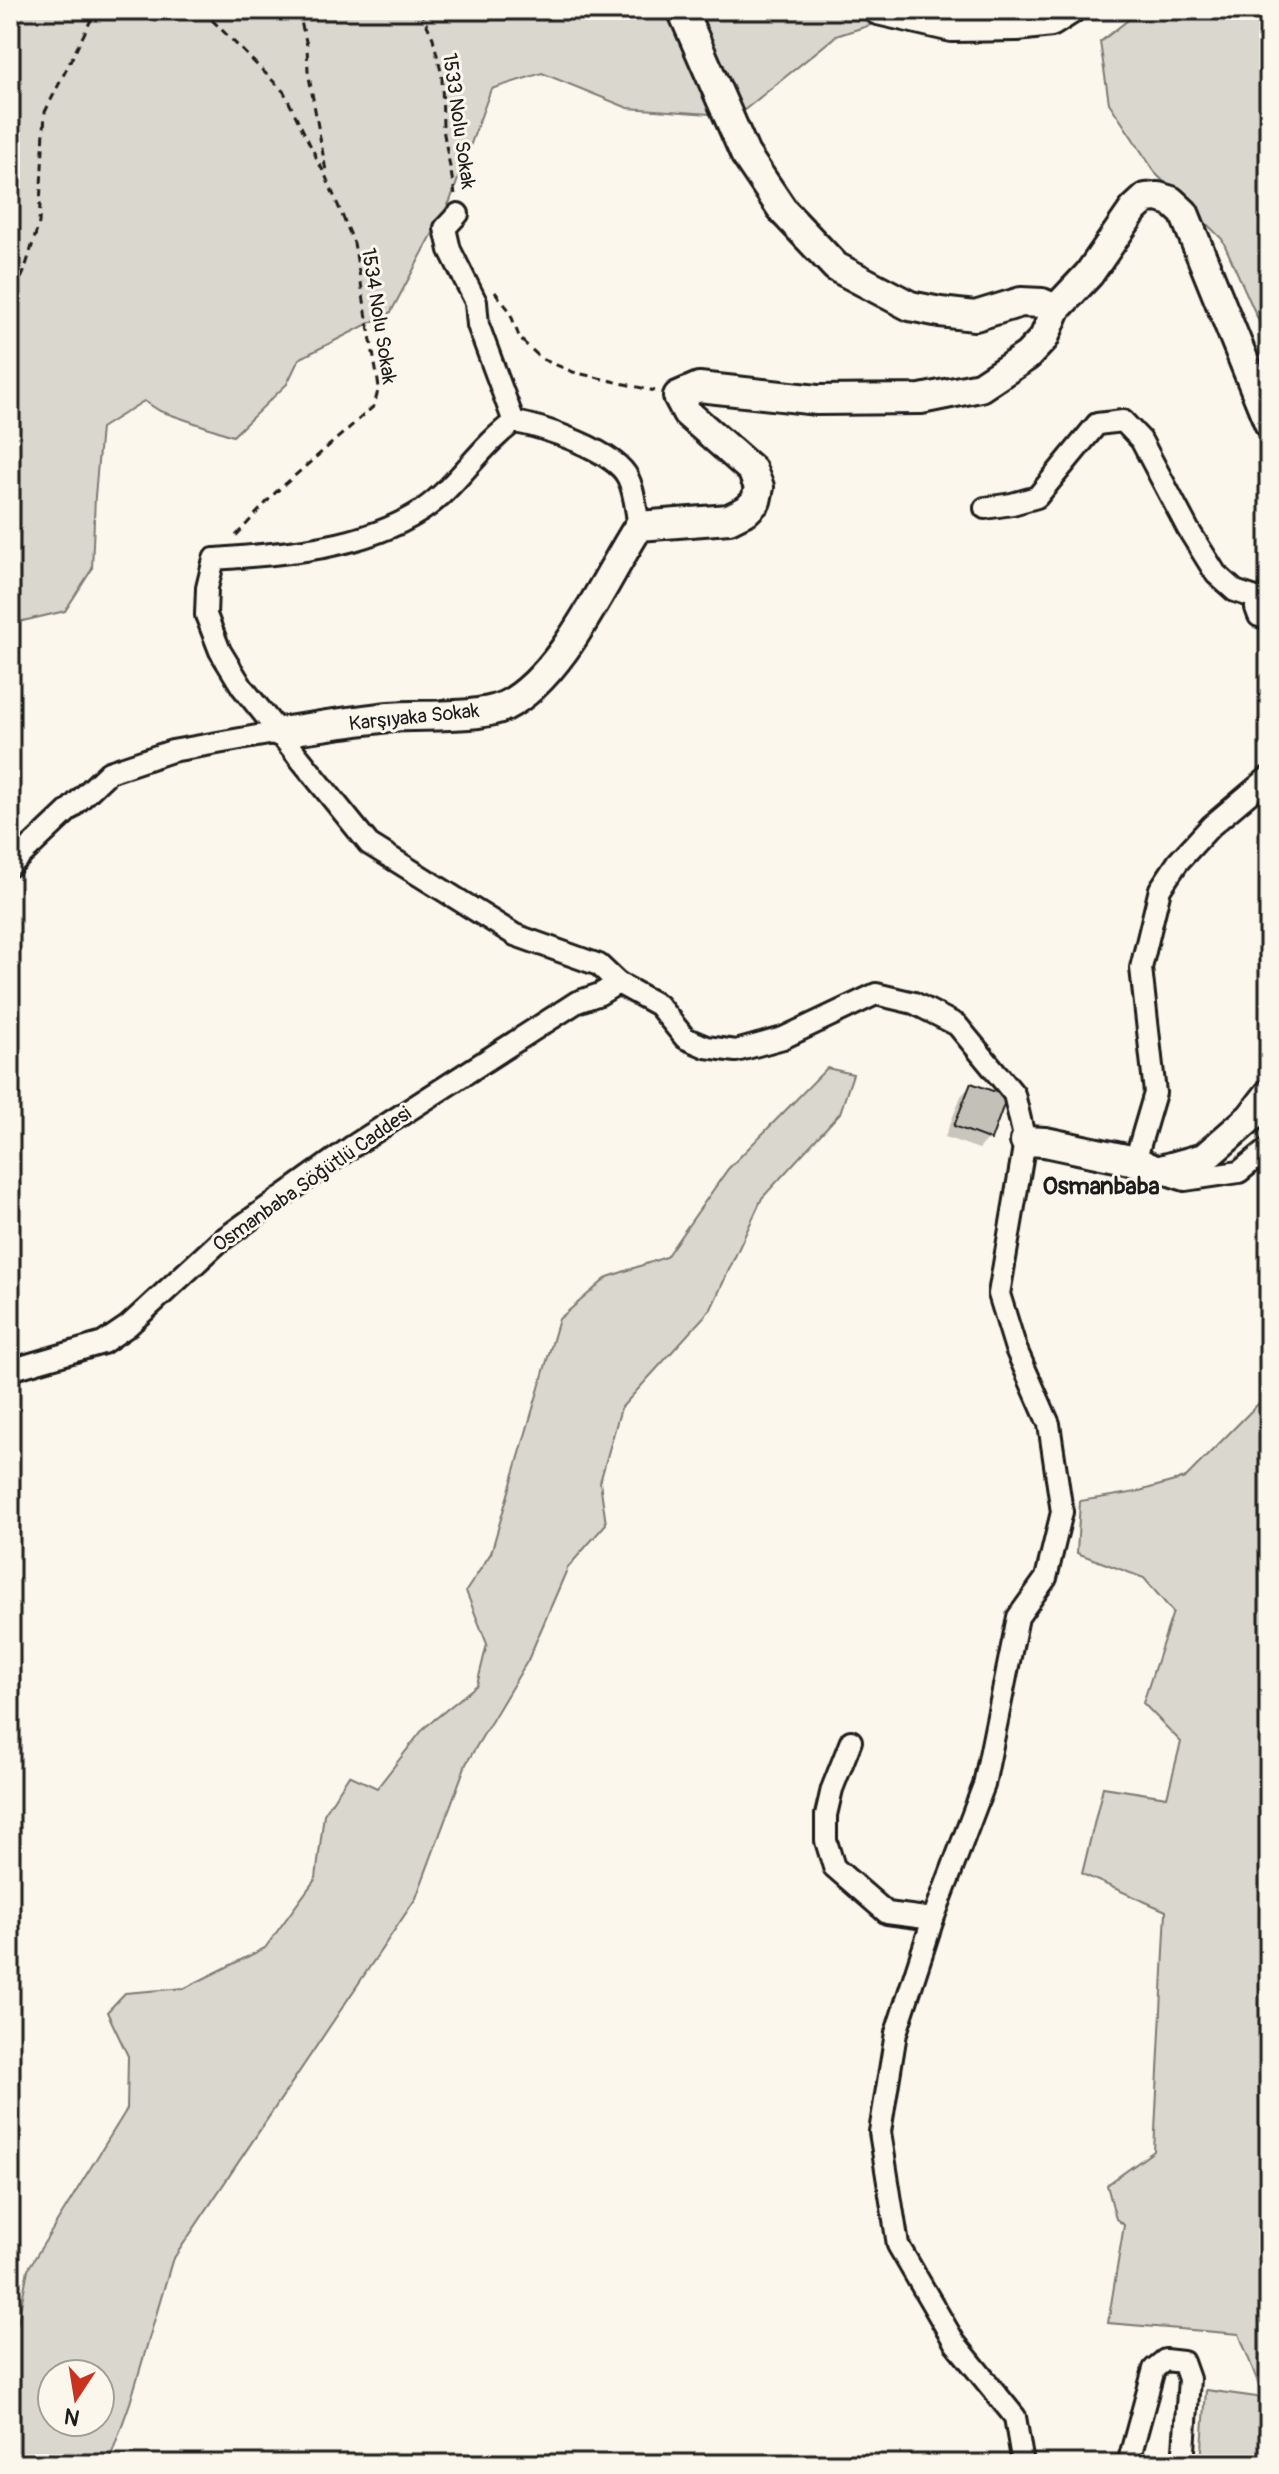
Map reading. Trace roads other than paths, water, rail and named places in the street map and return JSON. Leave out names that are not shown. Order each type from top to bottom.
[{"type":"street","points":[[682,10],[745,154],[784,212],[836,267],[910,306],[940,312],[975,316],[1021,302],[1042,303],[1056,309]]},
{"type":"street","points":[[878,10],[952,27],[1051,22],[1070,10]]},
{"type":"street","points":[[514,422],[563,437],[611,459],[628,477],[639,526],[729,519],[747,510],[756,501],[759,487],[752,470],[687,413],[678,396],[699,387],[817,400],[921,399],[980,387],[1027,356],[1044,338],[1056,309],[1089,274],[1134,209],[1146,198],[1158,197],[1171,201],[1184,213],[1269,423]]},
{"type":"street","points":[[458,214],[445,228],[450,250],[476,302],[478,325],[514,422]]},
{"type":"street","points":[[985,508],[1037,497],[1097,424],[1123,421],[1141,440],[1188,529],[1216,574],[1235,591],[1264,597],[1256,608],[1259,616],[1269,619]]},
{"type":"street","points":[[514,422],[432,501],[396,524],[340,543],[214,559],[207,588],[206,615],[220,651],[242,687],[369,844],[515,935],[599,965],[618,983],[658,1005],[685,1038],[706,1047],[736,1051],[783,1038],[876,994],[914,1003],[957,1025],[1014,1094],[1025,1141],[999,1294],[1016,1349],[1049,1424],[1062,1512],[1046,1578],[1018,1617],[984,1785],[933,1919],[896,2033],[880,2132],[898,2245],[955,2343],[1015,2417],[1023,2464]]},
{"type":"street","name":"Karşıyaka Sokak","points":[[280,732],[390,717],[473,713],[504,707],[535,683],[581,626],[617,559],[639,526]]},
{"type":"street","points":[[10,866],[109,772],[172,751],[280,732]]},
{"type":"street","points":[[1146,1166],[1155,1093],[1141,968],[1160,889],[1178,862],[1211,826],[1269,777]]},
{"type":"street","name":"Osmanbaba Söğütlü Caddesi","points":[[10,1370],[103,1343],[128,1326],[219,1242],[350,1148],[577,1002],[600,994],[618,983]]},
{"type":"street","points":[[1146,1166],[1204,1158],[1251,1117],[1269,1094]]},
{"type":"street","points":[[1025,1141],[1045,1142],[1146,1166],[1185,1180],[1239,1172],[1269,1148]]},
{"type":"street","points":[[851,1741],[832,1789],[826,1815],[826,1841],[834,1867],[887,1913],[933,1919]]},
{"type":"street","points":[[1128,2464],[1154,2369],[1165,2360],[1183,2362],[1189,2379],[1183,2464]]},
{"type":"district","name":"Osmanbaba","points":[[1101,1186]]}]
